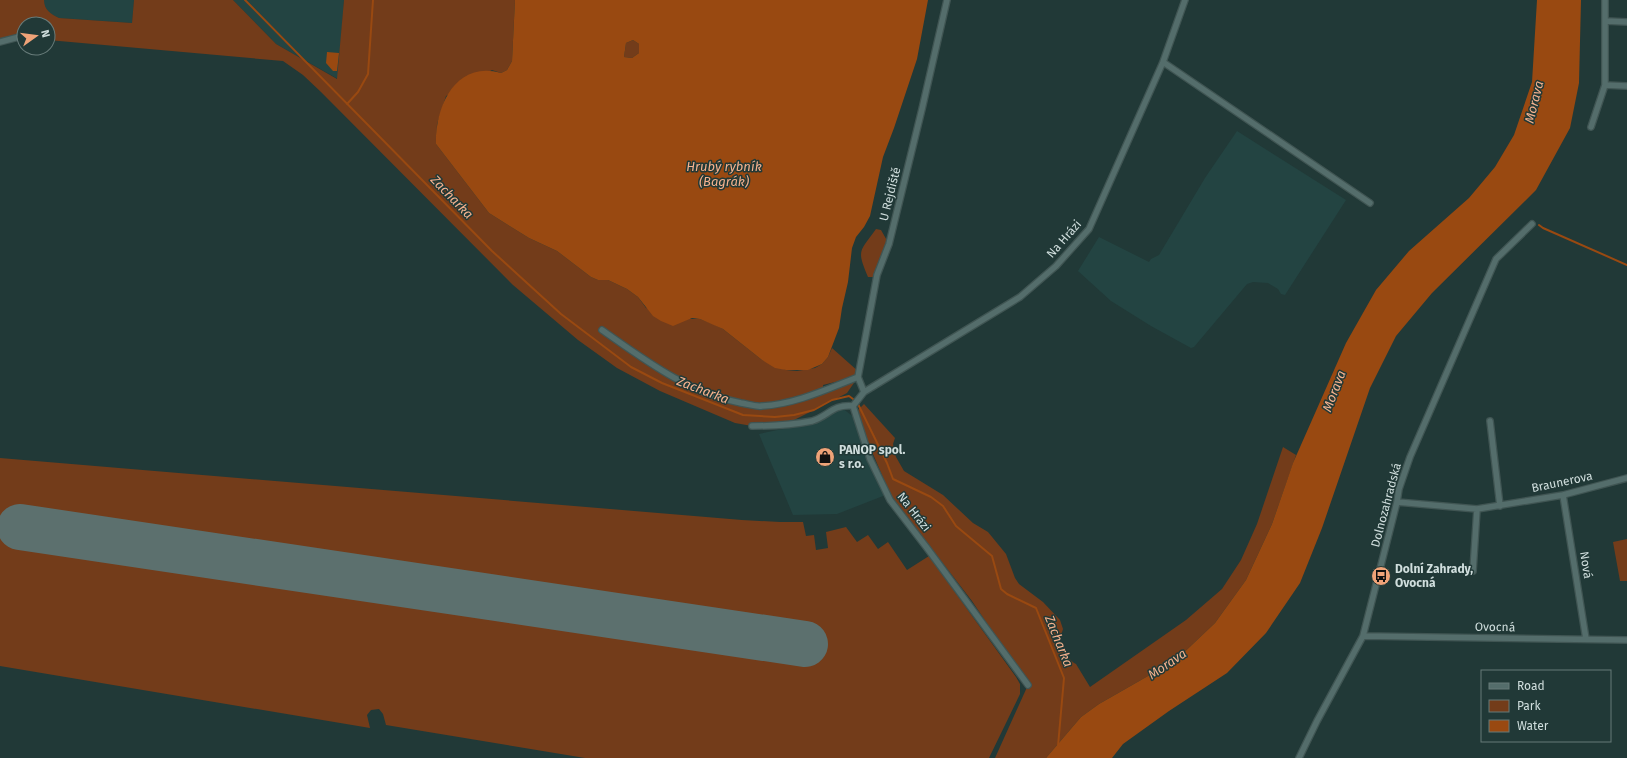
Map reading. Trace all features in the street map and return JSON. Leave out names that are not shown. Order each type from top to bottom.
[{"type":"street","name":"U Rejdiště","points":[[858,377],[877,275],[889,244],[947,0]]},
{"type":"street","name":"Na Hrázi","points":[[1028,686],[890,500],[870,459],[853,405],[862,394],[1020,297],[1056,266],[1089,229],[1163,62],[1184,0]]},
{"type":"street","points":[[1591,127],[1604,84],[1606,21],[1605,0]]},
{"type":"street","points":[[1606,21],[1627,22]]},
{"type":"street","points":[[0,42],[16,38]]},
{"type":"street","points":[[1163,62],[1370,203]]},
{"type":"street","points":[[1604,84],[1627,86]]},
{"type":"street","name":"Dolnozahradská","points":[[1299,758],[1317,721],[1363,636],[1399,489],[1410,457],[1496,259],[1532,224]]},
{"type":"street","points":[[602,330],[662,372],[696,388],[727,400],[761,406],[784,403],[858,377],[862,394]]},
{"type":"street","points":[[752,426],[781,426],[814,420],[839,406],[853,405]]},
{"type":"street","points":[[1490,421],[1500,506]]},
{"type":"street","name":"Braunerova","points":[[1397,502],[1477,509],[1564,495],[1627,478]]},
{"type":"street","name":"Nová","points":[[1564,495],[1586,639]]},
{"type":"street","points":[[1473,571],[1477,509]]},
{"type":"street","name":"Ovocná","points":[[1363,636],[1627,640]]},
{"type":"shaded area","points":[[44,0],[134,0],[132,23],[59,18],[49,13],[44,5]]},
{"type":"shaded area","points":[[233,0],[344,0],[338,79],[276,44]]},
{"type":"shaded area","points":[[1237,131],[1346,200],[1285,295],[1281,294],[1278,289],[1268,283],[1253,282],[1247,284],[1194,347],[1191,348],[1151,326],[1111,301],[1078,271],[1099,237],[1149,262],[1151,259],[1159,255],[1205,178]]},
{"type":"shaded area","points":[[842,408],[855,418],[883,491],[883,496],[837,514],[793,515],[759,434],[816,422]]},
{"type":"green space","points":[[0,0],[44,0],[47,9],[56,16],[16,16],[16,38],[0,42]]},
{"type":"green space","points":[[134,0],[233,0],[276,44],[337,79],[344,0],[515,0],[512,61],[507,70],[501,73],[492,70],[446,96],[437,124],[436,144],[489,213],[529,238],[557,251],[591,277],[598,280],[608,280],[627,289],[638,297],[646,308],[689,319],[700,319],[713,324],[723,329],[762,360],[786,370],[797,371],[815,368],[822,364],[828,357],[832,348],[859,372],[858,377],[847,393],[792,421],[752,426],[735,423],[660,391],[617,368],[578,340],[513,285],[321,92],[303,75],[283,61],[56,41],[56,16],[59,18],[132,23]],"holes":[[[855,377],[823,390],[823,385]]]},
{"type":"green space","points":[[633,40],[639,44],[639,53],[632,58],[624,57],[626,43]]},
{"type":"green space","points":[[876,229],[881,230],[889,244],[874,277],[868,277],[861,256],[863,247]]},
{"type":"green space","points":[[864,404],[895,438],[893,444],[896,457],[904,471],[943,495],[973,523],[988,532],[1006,554],[1015,578],[1019,584],[1043,602],[1060,620],[1063,629],[1060,639],[1061,645],[1066,656],[1076,664],[1090,687],[1186,620],[1222,589],[1241,560],[1257,524],[1283,447],[1296,455],[1272,524],[1246,580],[1215,623],[1176,660],[1099,704],[1081,717],[1046,758],[995,758],[1028,685],[972,601],[891,496],[867,440],[858,410]]},
{"type":"green space","points":[[0,458],[742,520],[803,522],[806,536],[814,535],[816,550],[828,548],[826,532],[846,527],[857,542],[868,535],[878,549],[888,542],[907,570],[929,556],[1016,677],[1020,684],[1020,694],[989,758],[585,758],[386,725],[383,714],[379,709],[371,710],[367,715],[370,728],[0,666]],"holes":[[[21,511],[809,629],[805,660],[16,543]]]},
{"type":"green space","points":[[1627,539],[1627,581],[1620,581],[1613,542]]},
{"type":"water","name":"Hrubý rybník (Bagrák)","points":[[515,0],[928,0],[917,59],[883,157],[870,216],[856,237],[852,248],[848,282],[839,328],[828,357],[822,364],[808,370],[786,370],[775,368],[762,360],[723,329],[700,319],[692,318],[673,326],[661,321],[653,316],[638,297],[627,289],[608,280],[598,280],[591,277],[557,251],[529,238],[489,213],[436,144],[439,115],[444,101],[451,89],[460,80],[472,73],[485,71],[501,73],[507,70],[512,61]],"holes":[[[633,40],[639,44],[639,53],[632,58],[624,57],[626,43]]]},
{"type":"water","name":"Morava","points":[[1537,0],[1581,0],[1579,83],[1570,128],[1536,190],[1432,293],[1396,336],[1370,388],[1322,528],[1300,583],[1266,633],[1227,673],[1169,711],[1123,744],[1112,758],[1046,758],[1081,717],[1099,704],[1176,660],[1215,623],[1246,580],[1272,524],[1293,463],[1346,343],[1376,290],[1409,251],[1469,198],[1495,167],[1514,135],[1532,82]]},
{"type":"water","points":[[327,52],[339,53],[337,71],[333,71],[326,63]]},
{"type":"waterway","name":"Zacharka","points":[[245,0],[492,251],[561,314],[631,367],[662,383],[743,415],[775,417],[794,415],[814,410],[832,400],[849,396],[857,402],[887,463],[893,479],[931,497],[943,506],[956,526],[992,556],[1001,589],[1007,594],[1036,608],[1064,678],[1058,746]]},
{"type":"waterway","points":[[347,104],[358,92],[368,74],[373,0]]},
{"type":"waterway","points":[[1539,225],[1627,265]]},
{"type":"runway","points":[[20,527],[805,644]]},
{"type":"place","name":"PANOP spol. s r.o.","points":[[825,457]]},
{"type":"place","name":"Dolní Zahrady, Ovocná","points":[[1381,576]]}]
